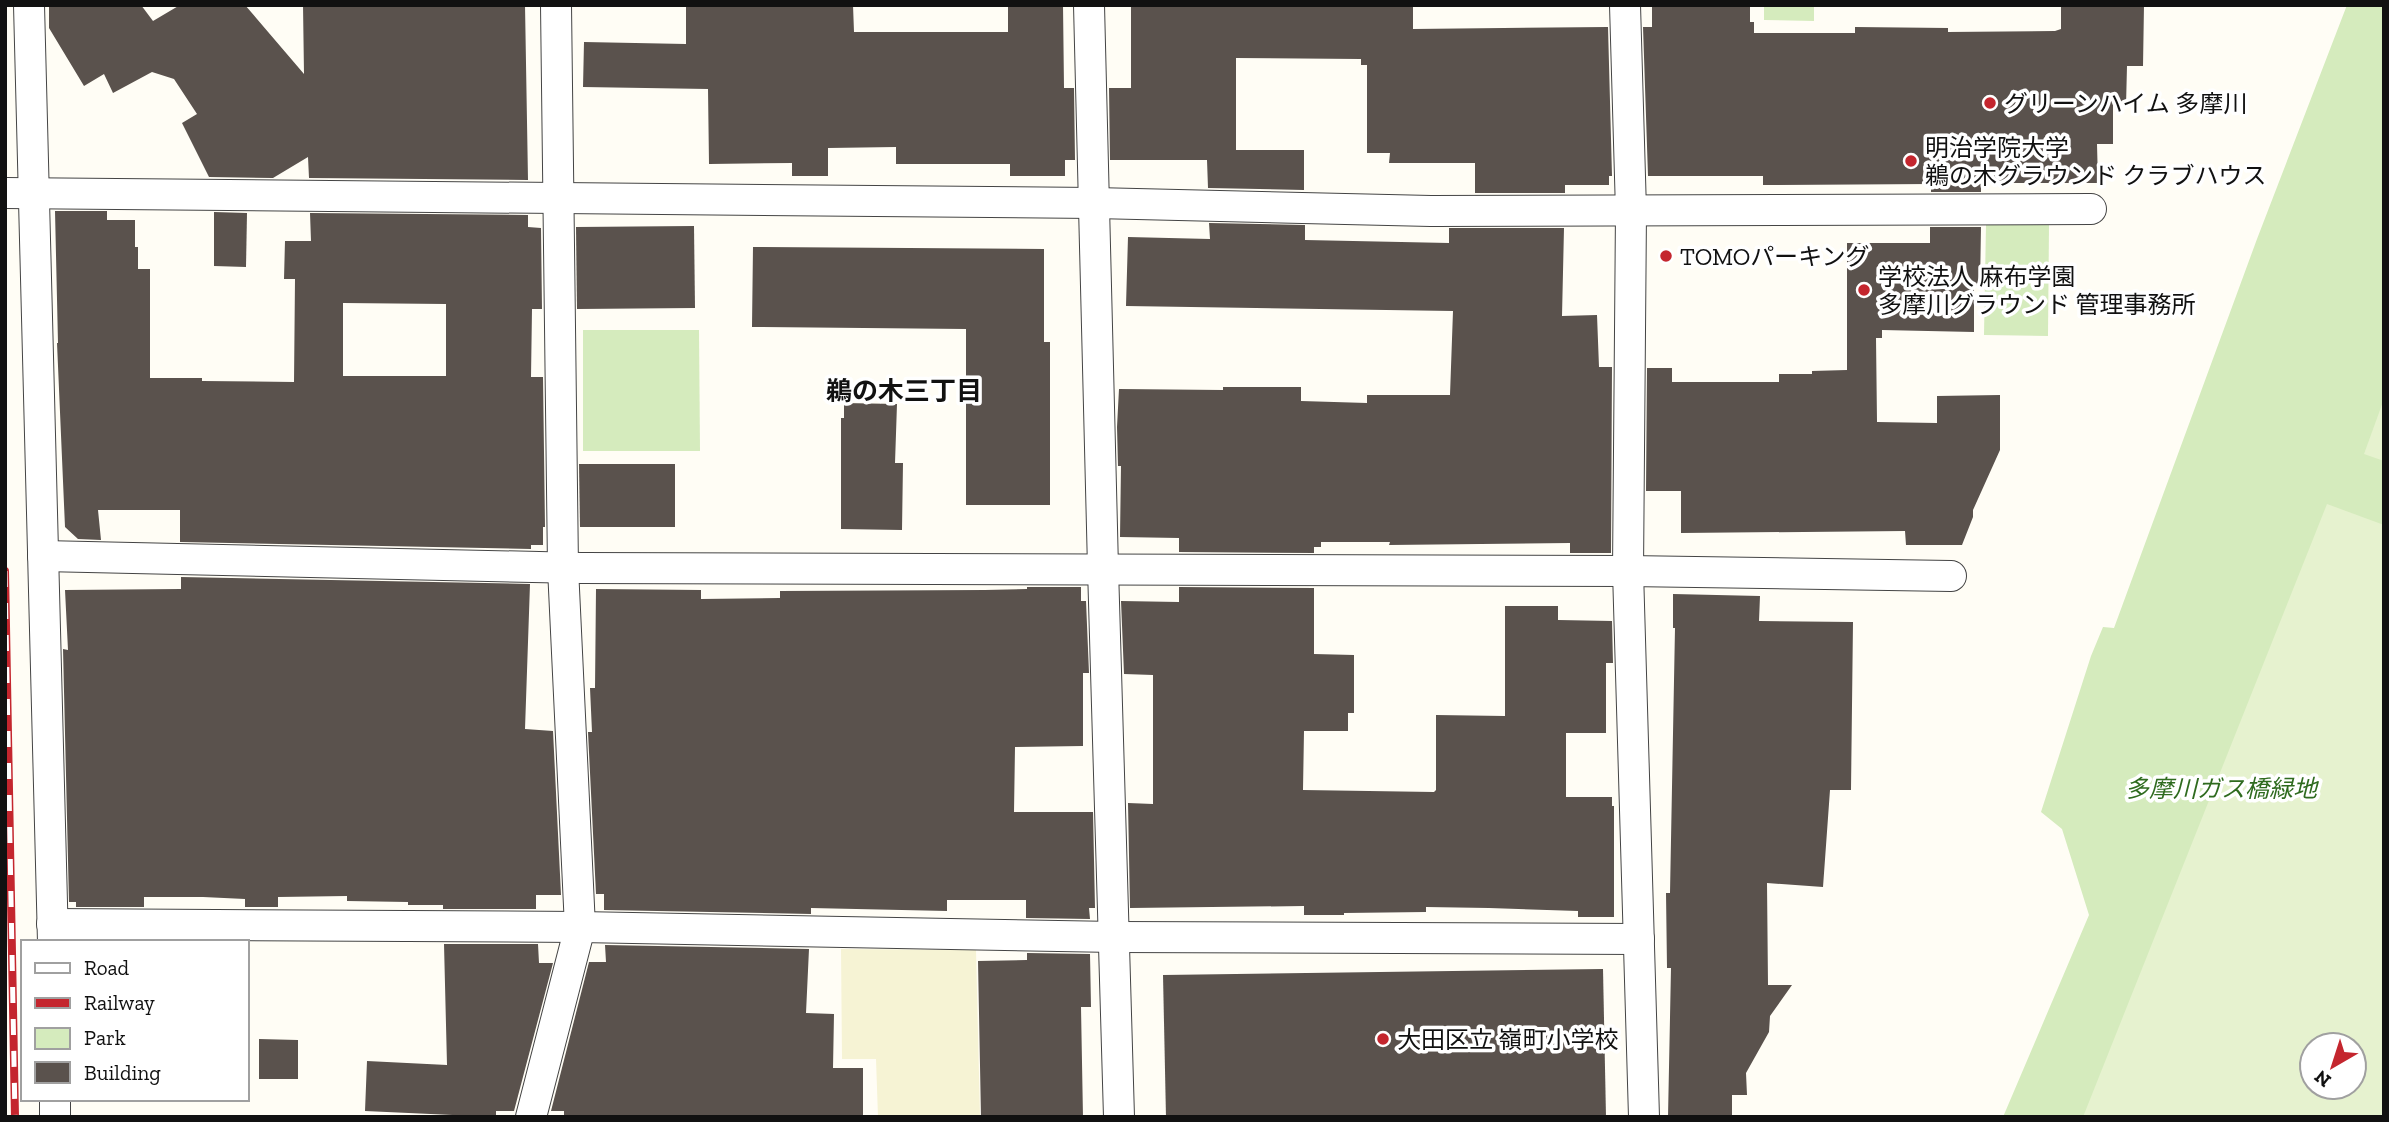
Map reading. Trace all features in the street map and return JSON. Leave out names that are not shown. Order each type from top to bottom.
[{"type":"street","points":[[29,5],[19,193],[43,556],[53,933],[580,927],[1115,937],[1639,939]]},
{"type":"street","points":[[531,1117],[580,927],[563,568],[556,5]]},
{"type":"street","points":[[1089,5],[1119,1117]]},
{"type":"street","points":[[1625,5],[1631,211],[1628,571],[1644,1117]]},
{"type":"street","points":[[19,193],[1094,203],[1431,211],[2091,209]]},
{"type":"street","points":[[43,556],[563,568],[1628,571],[1951,576]]},
{"type":"shaded area","points":[[841,949],[976,950],[980,1117],[878,1117],[876,1059],[842,1059]]},
{"type":"green space","points":[[1764,5],[1814,5],[1814,21],[1764,20]]},
{"type":"green space","name":"多摩川ガス橋緑地","points":[[2347,5],[2384,5],[2384,1117],[2003,1117],[2089,915],[2062,829],[2041,812],[2091,656],[2103,627],[2114,628],[2257,239]]},
{"type":"green space","points":[[1986,225],[2049,225],[2048,336],[1984,335]]},
{"type":"green space","points":[[583,330],[699,330],[700,451],[583,451]]},
{"type":"green space","points":[[2384,399],[2384,461],[2364,454]]},
{"type":"green space","points":[[2327,504],[2384,525],[2384,1117],[2083,1117]]},
{"type":"building","points":[[49,5],[141,5],[153,21],[180,5],[245,5],[304,74],[303,5],[525,5],[528,180],[309,178],[308,157],[273,178],[209,177],[182,123],[197,114],[174,79],[152,72],[113,93],[104,74],[84,86],[49,28]]},
{"type":"building","points":[[686,5],[853,5],[854,32],[1008,32],[1008,5],[1063,5],[1064,88],[1074,88],[1075,160],[1065,160],[1065,176],[1010,176],[1010,164],[896,164],[896,147],[828,148],[828,176],[792,176],[792,163],[709,164],[708,89],[583,87],[584,42],[686,44]]},
{"type":"building","points":[[1131,5],[1413,5],[1413,29],[1608,27],[1612,176],[1609,176],[1609,185],[1565,185],[1565,193],[1475,193],[1475,163],[1389,163],[1390,153],[1367,153],[1367,65],[1361,65],[1361,59],[1236,58],[1236,150],[1304,150],[1304,190],[1208,188],[1207,160],[1110,160],[1109,88],[1131,88]]},
{"type":"building","points":[[1652,5],[1750,5],[1750,22],[1754,22],[1754,33],[1855,33],[1855,27],[1948,28],[1948,32],[2055,31],[2061,29],[2061,5],[2144,5],[2143,66],[2127,66],[2126,106],[2113,105],[2113,144],[2097,144],[2098,183],[1981,183],[1981,192],[1931,192],[1931,184],[1763,185],[1763,176],[1648,176],[1643,27],[1652,27]]},
{"type":"building","points":[[55,211],[107,211],[107,220],[135,220],[138,269],[150,269],[150,378],[294,382],[295,279],[284,279],[285,241],[311,241],[310,213],[528,215],[528,227],[541,228],[542,309],[532,309],[531,377],[543,377],[543,545],[531,545],[531,549],[180,542],[180,510],[98,510],[101,540],[78,539],[65,527]],"holes":[[[343,303],[446,304],[446,376],[343,376]]]},
{"type":"building","points":[[214,212],[247,213],[246,267],[214,266]]},
{"type":"building","points":[[1209,223],[1305,225],[1305,240],[1449,243],[1449,228],[1564,228],[1562,316],[1597,315],[1599,367],[1612,367],[1611,553],[1570,553],[1570,543],[1389,545],[1390,542],[1321,542],[1321,547],[1314,547],[1314,553],[1179,552],[1179,538],[1120,537],[1121,466],[1118,466],[1117,427],[1119,389],[1223,390],[1223,387],[1301,387],[1301,401],[1367,403],[1367,395],[1450,395],[1453,311],[1126,306],[1128,237],[1210,239]]},
{"type":"building","points":[[694,226],[695,308],[577,309],[576,227]]},
{"type":"building","points":[[1930,227],[1981,227],[1980,286],[1974,286],[1974,332],[1882,330],[1882,338],[1876,338],[1877,422],[1937,423],[1937,396],[2000,395],[2000,450],[1973,510],[1962,545],[1906,545],[1905,531],[1681,533],[1681,491],[1646,491],[1647,368],[1672,368],[1672,382],[1779,382],[1779,374],[1847,370],[1847,243],[1930,243]]},
{"type":"building","points":[[753,247],[1044,249],[1044,342],[1050,342],[1050,505],[966,505],[966,329],[752,327]]},
{"type":"building","points":[[844,403],[897,404],[895,463],[903,463],[902,530],[841,529],[841,418],[844,418]]},
{"type":"building","points":[[579,464],[675,464],[675,527],[580,527]]},
{"type":"building","points":[[181,577],[530,584],[525,729],[553,731],[561,895],[536,895],[536,909],[443,909],[443,905],[408,905],[408,902],[347,901],[347,896],[278,897],[278,907],[245,907],[245,899],[203,897],[144,897],[144,907],[76,907],[76,902],[69,902],[63,649],[68,650],[65,590],[181,589]]},
{"type":"building","points":[[1081,587],[1081,601],[1086,601],[1089,673],[1083,673],[1083,746],[1015,747],[1014,812],[1093,812],[1095,908],[1089,908],[1090,919],[1026,918],[1026,900],[947,900],[947,911],[811,908],[811,914],[604,910],[604,894],[596,894],[588,732],[592,732],[590,688],[595,688],[596,589],[701,590],[701,599],[780,598],[780,591],[985,590]]},
{"type":"building","points":[[1179,587],[1314,588],[1314,654],[1354,655],[1354,713],[1348,713],[1348,731],[1304,731],[1303,790],[1434,792],[1436,715],[1505,716],[1505,606],[1558,606],[1558,620],[1612,621],[1613,663],[1606,663],[1606,733],[1566,733],[1566,797],[1612,797],[1614,917],[1578,917],[1578,911],[1489,908],[1426,907],[1426,912],[1304,915],[1304,906],[1130,908],[1128,803],[1153,804],[1153,675],[1124,674],[1121,601],[1179,602]]},
{"type":"building","points":[[1673,594],[1760,596],[1759,621],[1853,622],[1851,790],[1830,790],[1823,887],[1767,883],[1768,985],[1792,985],[1770,1016],[1769,1032],[1746,1073],[1747,1095],[1732,1095],[1732,1117],[1668,1117],[1671,968],[1667,968],[1666,893],[1670,893],[1675,628]]},
{"type":"building","points":[[444,944],[538,944],[539,963],[553,963],[514,1111],[496,1111],[496,1117],[365,1111],[367,1061],[447,1065]]},
{"type":"building","points":[[605,945],[809,949],[806,1013],[834,1014],[833,1068],[863,1068],[863,1117],[618,1117],[564,1115],[564,1111],[551,1111],[589,962],[606,962]]},
{"type":"building","points":[[1027,953],[1090,954],[1091,1007],[1081,1007],[1083,1117],[981,1117],[978,961],[1027,960]]},
{"type":"building","name":"大田区立 嶺町小学校","points":[[1603,969],[1606,1117],[1166,1117],[1163,975]]},
{"type":"building","points":[[259,1039],[298,1040],[298,1079],[259,1079]]},
{"type":"railway","points":[[5,571],[15,1117]]},
{"type":"place","name":"グリーンハイム 多摩川","points":[[1990,103]]},
{"type":"place","name":"明治学院大学 鵜の木グラウンド クラブハウス","points":[[1911,161]]},
{"type":"place","name":"TOMOパーキング","points":[[1666,256]]},
{"type":"place","name":"学校法人 麻布学園 多摩川グラウンド 管理事務所","points":[[1864,290]]},
{"type":"place","name":"大田区立 嶺町小学校","points":[[1383,1039]]},
{"type":"district","name":"鵜の木三丁目","points":[[904,391]]}]
